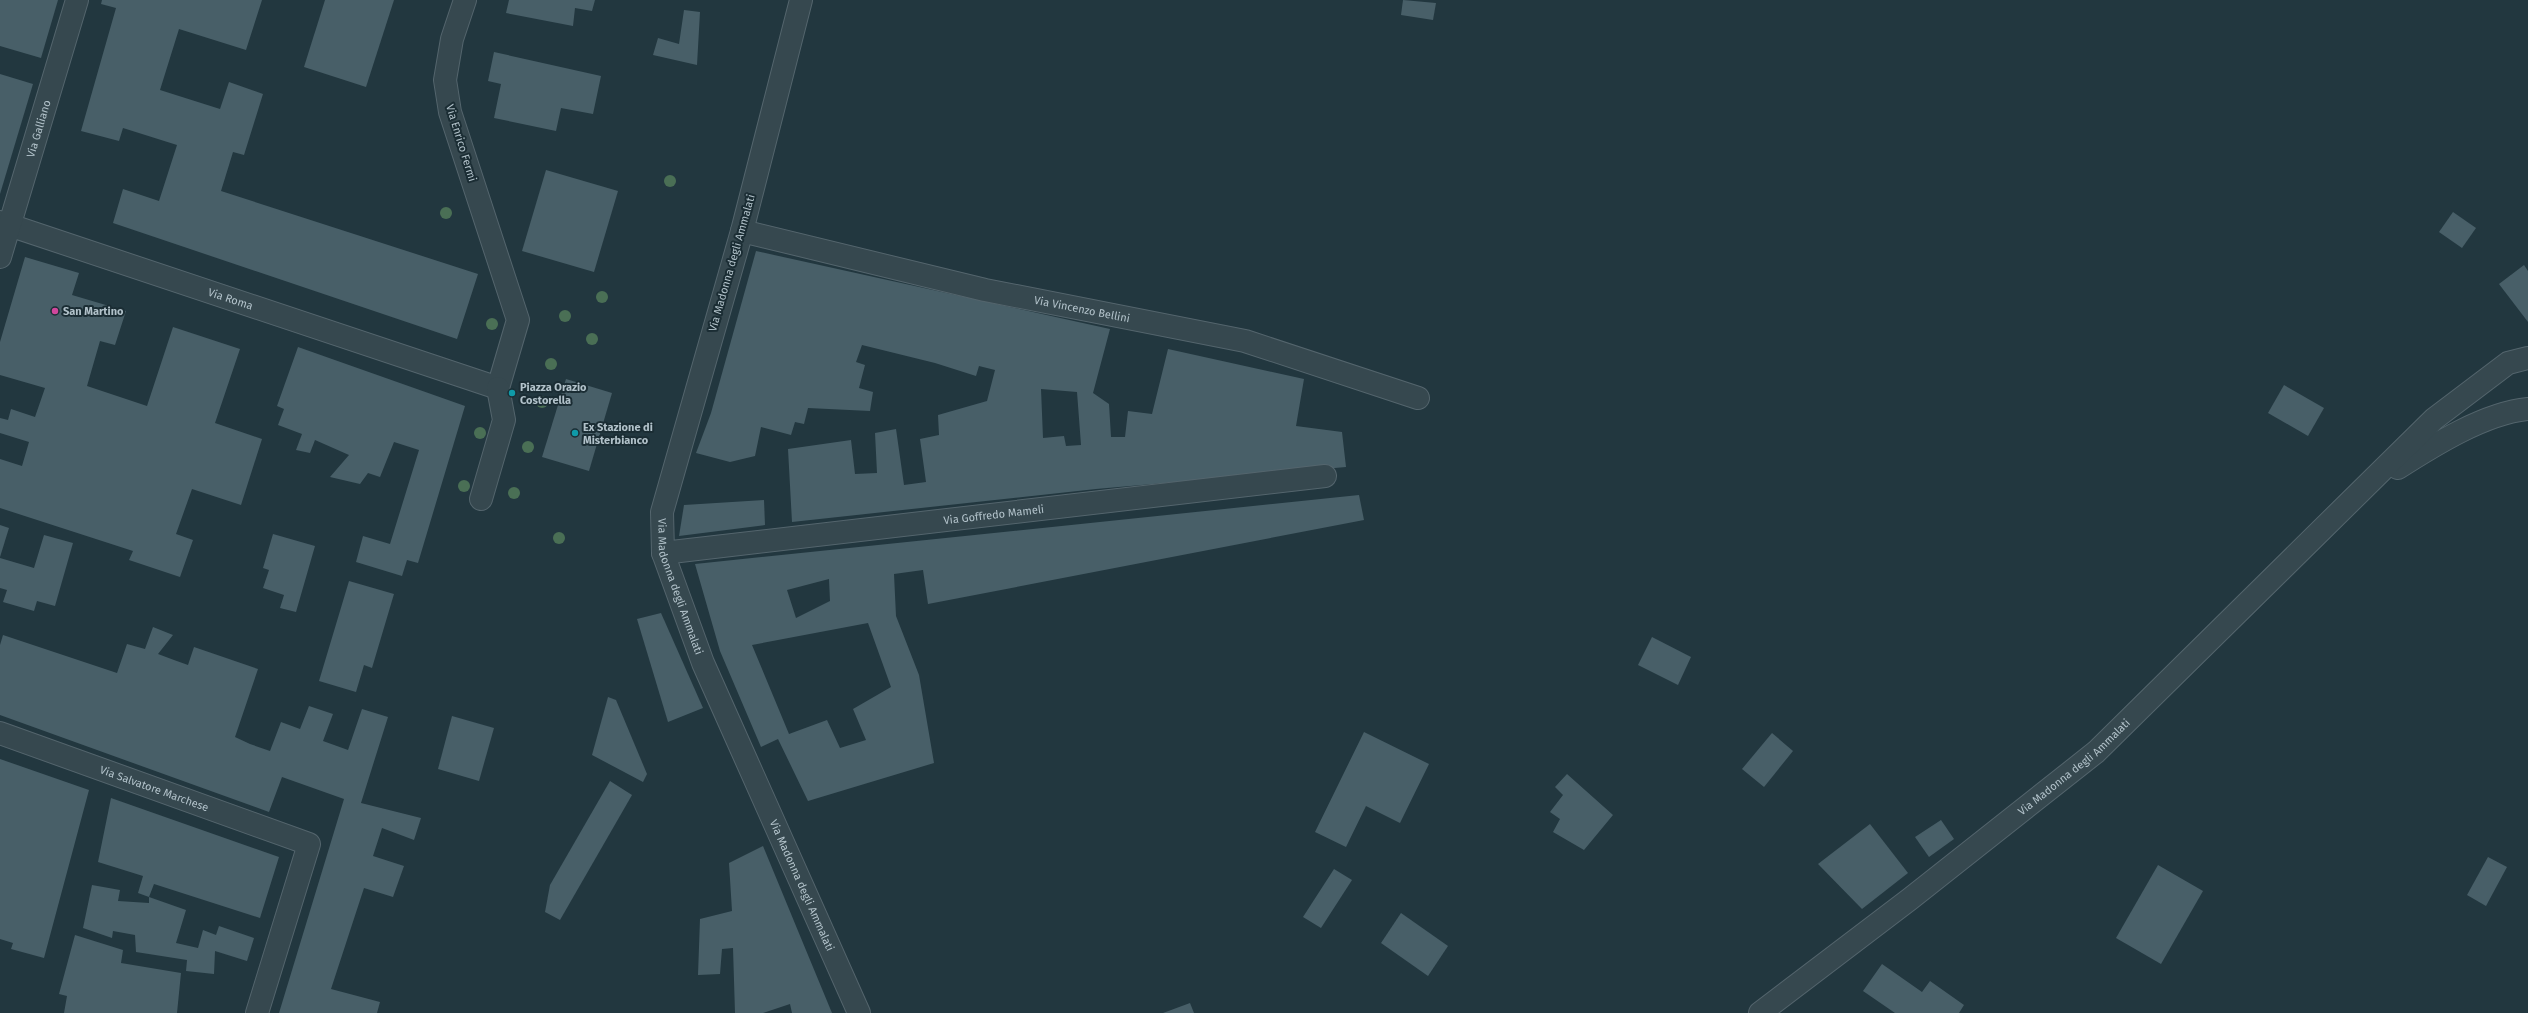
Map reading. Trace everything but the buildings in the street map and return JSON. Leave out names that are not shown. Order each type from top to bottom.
[{"type":"street","name":"Via Galliano","points":[[0,257],[5,223],[78,0]]},
{"type":"street","name":"Via Enrico Fermi","points":[[465,0],[452,39],[445,80],[450,112],[518,320],[498,388]]},
{"type":"street","name":"Via Madonna degli Ammalati","points":[[801,0],[742,231],[662,512],[663,553],[703,663],[859,1013]]},
{"type":"street","name":"Via Roma","points":[[5,223],[498,388]]},
{"type":"street","name":"Via Vincenzo Bellini","points":[[742,231],[985,290],[1245,341],[1418,398]]},
{"type":"street","points":[[2362,492],[2434,419],[2508,363],[2528,358]]},
{"type":"street","points":[[481,499],[504,420],[498,388]]},
{"type":"street","points":[[2362,492],[2437,443],[2510,411],[2528,409]]},
{"type":"street","name":"Via Goffredo Mameli","points":[[663,553],[1325,476]]},
{"type":"street","name":"Via Madonna degli Ammalati","points":[[1760,1013],[1910,899],[2096,752],[2362,492]]},
{"type":"street","name":"Via Salvatore Marchese","points":[[0,733],[309,844],[256,1013]]},
{"type":"place","name":"San Martino","points":[[55,311]]},
{"type":"place","name":"Piazza Orazio Costorella","points":[[512,393]]},
{"type":"place","name":"Ex Stazione di Misterbianco","points":[[575,433]]}]
